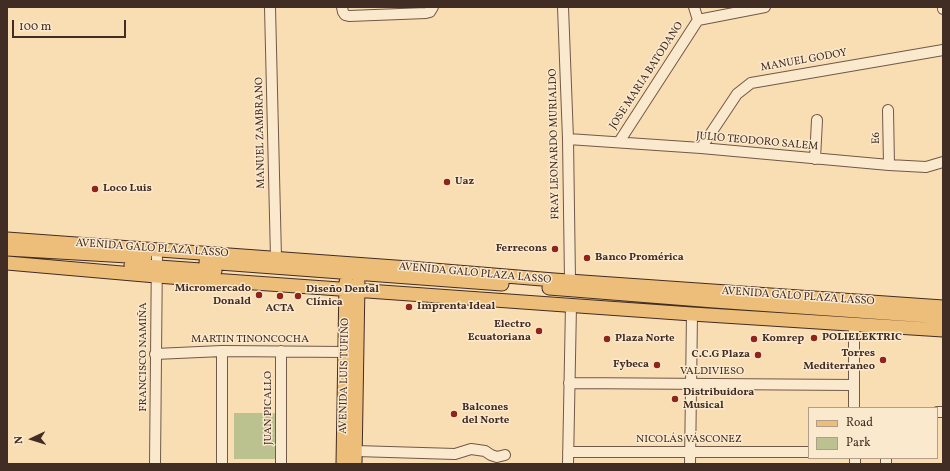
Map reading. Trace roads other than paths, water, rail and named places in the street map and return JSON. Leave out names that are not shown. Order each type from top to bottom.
[{"type":"main road","name":"AVENIDA GALO PLAZA LASSO","points":[[7,239],[156,262]]},
{"type":"main road","name":"AVENIDA GALO PLAZA LASSO","points":[[7,249],[352,277],[516,285],[722,302],[943,317]]},
{"type":"main road","name":"AVENIDA GALO PLAZA LASSO","points":[[7,256],[156,262],[352,277],[760,312],[943,323]]},
{"type":"main road","name":"AVENIDA GALO PLAZA LASSO","points":[[7,263],[156,262],[276,258],[352,277],[570,305],[943,330]]},
{"type":"main road","name":"AVENIDA GALO PLAZA LASSO","points":[[352,277],[409,268],[554,280],[943,307]]},
{"type":"main road","name":"AVENIDA LUIS TUFIÑO","points":[[343,464],[345,352],[352,277]]},
{"type":"main road","name":"AVENIDA LUIS TUFIÑO","points":[[352,277],[355,458]]},
{"type":"street","name":"MANUEL ZAMBRANO","points":[[270,7],[276,258]]},
{"type":"street","points":[[342,7],[345,15],[349,16],[426,13],[432,9]]},
{"type":"street","name":"FRAY LEONARDO MURIALDO","points":[[563,7],[568,139],[570,280]]},
{"type":"street","points":[[694,7],[698,20]]},
{"type":"street","name":"JOSE MARIA BATODANO","points":[[619,142],[698,20],[765,7]]},
{"type":"street","name":"MANUEL GODOY","points":[[701,148],[737,94],[751,83],[943,50]]},
{"type":"street","name":"E6","points":[[888,110],[889,165]]},
{"type":"street","points":[[815,159],[817,120]]},
{"type":"street","name":"JULIO TEODORO SALEM","points":[[568,139],[701,148],[889,165],[926,167],[943,162]]},
{"type":"street","name":"FRANCISCO NAMIÑA","points":[[155,464],[156,262]]},
{"type":"street","points":[[568,464],[570,305]]},
{"type":"street","points":[[690,464],[692,314]]},
{"type":"street","points":[[854,324],[854,407]]},
{"type":"street","points":[[222,351],[222,464]]},
{"type":"street","name":"MARTIN TINONCOCHA","points":[[155,354],[222,351],[345,352]]},
{"type":"street","name":"JUAN PICALLO","points":[[280,464],[281,351]]},
{"type":"street","name":"VALDIVIESO","points":[[569,383],[854,385]]},
{"type":"street","points":[[355,458],[455,454],[471,449],[485,451],[498,457],[505,455]]},
{"type":"street","name":"NICOLÁS VÁSCONEZ","points":[[568,452],[808,452]]},
{"type":"place","name":"Uaz","points":[[447,182]]},
{"type":"place","name":"Loco Luis","points":[[95,189]]},
{"type":"place","name":"Ferrecons","points":[[555,249]]},
{"type":"place","name":"Banco Promérica","points":[[587,258]]},
{"type":"place","name":"Micromercado Donald","points":[[259,295]]},
{"type":"place","name":"ACTA","points":[[280,296]]},
{"type":"place","name":"Diseño Dental Clínica","points":[[298,296]]},
{"type":"place","name":"Imprenta Ideal","points":[[409,307]]},
{"type":"place","name":"Electro Ecuatoriana","points":[[539,331]]},
{"type":"place","name":"POLIELEKTRIC","points":[[814,338]]},
{"type":"place","name":"Plaza Norte","points":[[607,339]]},
{"type":"place","name":"Komrep","points":[[754,339]]},
{"type":"place","name":"C.C.G Plaza","points":[[758,355]]},
{"type":"place","name":"Torres Mediterraneo","points":[[883,360]]},
{"type":"place","name":"Fybeca","points":[[657,365]]},
{"type":"place","name":"Distribuidora Musical","points":[[675,399]]},
{"type":"place","name":"Balcones del Norte","points":[[454,414]]}]
